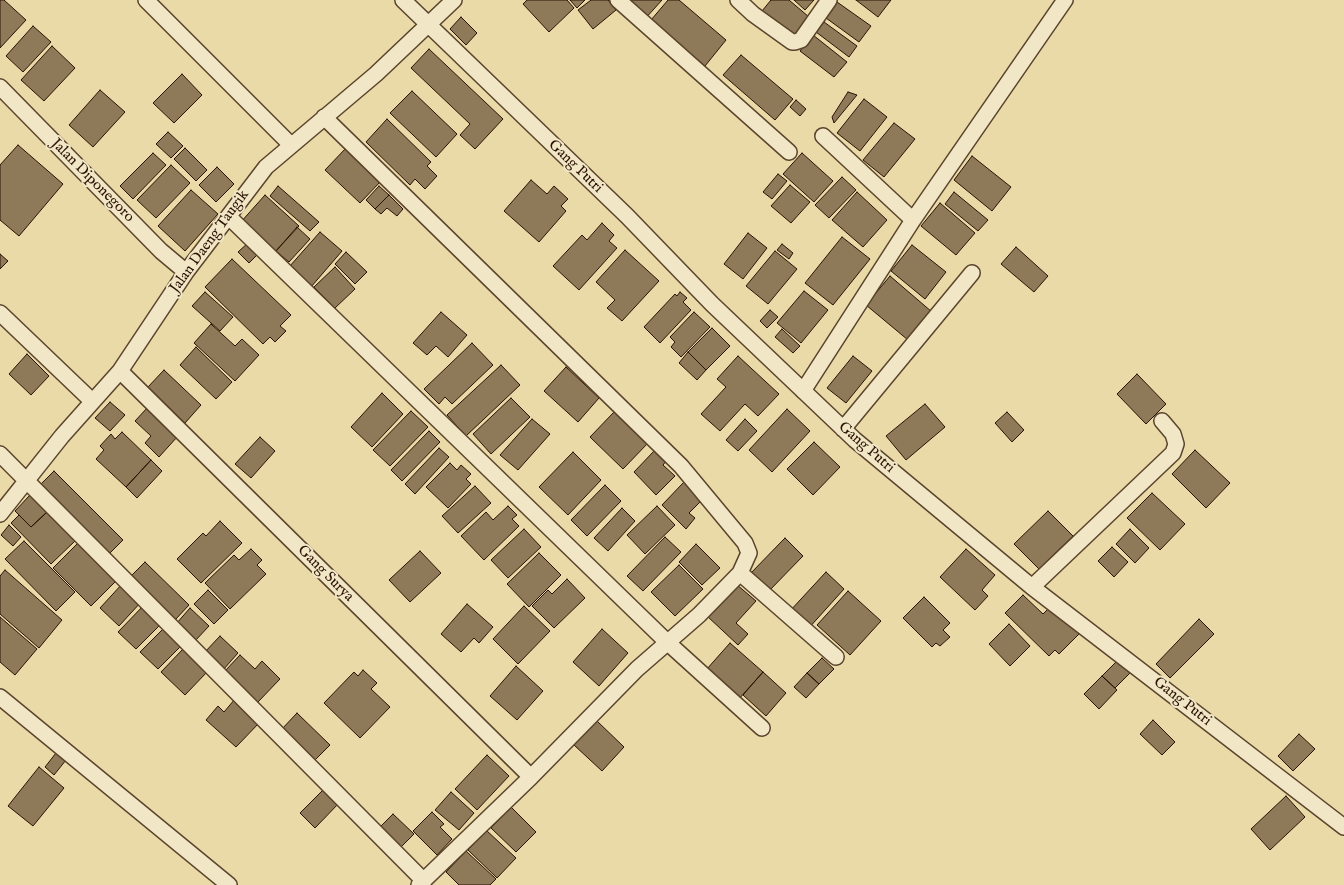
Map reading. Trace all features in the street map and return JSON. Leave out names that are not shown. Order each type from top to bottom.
[{"type":"street","points":[[146,0],[291,145]]},
{"type":"street","name":"Gang Putri","points":[[403,0],[627,216],[712,304],[843,429],[1032,587],[1344,827]]},
{"type":"street","name":"Jalan Daeng Taugik","points":[[0,514],[62,436],[120,371],[186,272],[266,167],[376,74],[454,0]]},
{"type":"street","points":[[618,0],[789,152]]},
{"type":"street","points":[[738,0],[753,14],[792,42],[801,40],[829,0]]},
{"type":"street","points":[[803,391],[913,220],[1065,0]]},
{"type":"street","name":"Jalan Diponegoro","points":[[0,87],[161,251],[186,272]]},
{"type":"street","points":[[0,454],[421,883],[531,777],[637,669],[699,615],[740,573],[749,553],[745,543],[681,466],[324,117]]},
{"type":"street","points":[[823,136],[913,220]]},
{"type":"street","points":[[229,218],[668,642],[762,728]]},
{"type":"street","points":[[843,429],[972,273]]},
{"type":"street","points":[[0,313],[92,401]]},
{"type":"street","name":"Gang Surya","points":[[120,371],[531,777]]},
{"type":"street","points":[[1032,587],[1173,453],[1176,444],[1173,434],[1162,421]]},
{"type":"street","points":[[740,573],[836,657]]},
{"type":"street","points":[[0,697],[229,885]]},
{"type":"building","points":[[0,0],[4,0],[26,20],[0,48]]},
{"type":"building","points":[[527,0],[567,0],[574,8],[549,32],[523,4]]},
{"type":"building","points":[[570,0],[585,0],[577,8]]},
{"type":"building","points":[[591,0],[608,0],[616,10],[593,29],[578,10]]},
{"type":"building","points":[[622,0],[662,0],[644,20]]},
{"type":"building","points":[[668,0],[679,0],[726,40],[705,66],[651,20]]},
{"type":"building","points":[[771,0],[789,0],[809,17],[794,36],[762,11]]},
{"type":"building","points":[[794,0],[814,0],[805,10]]},
{"type":"building","points":[[856,0],[891,0],[878,17]]},
{"type":"building","points":[[837,2],[871,26],[859,42],[826,18]]},
{"type":"building","points":[[461,17],[477,33],[466,45],[450,29]]},
{"type":"building","points":[[824,22],[857,46],[849,57],[816,32]]},
{"type":"building","points":[[33,26],[51,42],[23,72],[6,56]]},
{"type":"building","points":[[813,35],[847,62],[834,77],[800,51]]},
{"type":"building","points":[[52,46],[75,68],[44,101],[21,80]]},
{"type":"building","points":[[429,49],[503,119],[475,149],[460,135],[470,124],[411,68]]},
{"type":"building","points":[[741,55],[793,99],[775,120],[723,75]]},
{"type":"building","points":[[182,74],[202,95],[174,123],[153,103]]},
{"type":"building","points":[[100,90],[125,112],[93,147],[69,125]]},
{"type":"building","points":[[412,91],[457,134],[436,157],[390,113]]},
{"type":"building","points":[[848,92],[857,95],[834,123],[832,117]]},
{"type":"building","points":[[864,99],[887,117],[860,151],[837,133]]},
{"type":"building","points":[[796,100],[806,109],[800,116],[790,107]]},
{"type":"building","points":[[387,119],[431,162],[427,166],[437,176],[425,189],[415,179],[410,185],[366,142]]},
{"type":"building","points":[[894,123],[915,139],[884,177],[863,160]]},
{"type":"building","points":[[168,132],[183,146],[171,158],[156,144]]},
{"type":"building","points":[[18,145],[63,184],[19,236],[0,220],[0,165]]},
{"type":"building","points":[[347,147],[382,180],[360,203],[325,170]]},
{"type":"building","points":[[185,148],[207,170],[196,181],[174,159]]},
{"type":"building","points":[[153,153],[166,165],[133,199],[120,186]]},
{"type":"building","points":[[802,153],[833,181],[814,202],[783,174]]},
{"type":"building","points":[[972,156],[1011,187],[992,211],[954,180]]},
{"type":"building","points":[[171,165],[190,183],[156,218],[137,200]]},
{"type":"building","points":[[217,167],[234,184],[216,202],[199,185]]},
{"type":"building","points":[[778,174],[787,181],[772,199],[763,192]]},
{"type":"building","points":[[842,177],[856,190],[829,218],[815,205]]},
{"type":"building","points":[[531,180],[547,194],[554,186],[568,199],[561,206],[566,211],[539,242],[504,211]]},
{"type":"building","points":[[790,185],[810,202],[791,223],[771,206]]},
{"type":"building","points":[[278,186],[319,222],[310,231],[270,196]]},
{"type":"building","points":[[379,186],[389,195],[375,209],[366,200]]},
{"type":"building","points":[[191,190],[218,214],[185,251],[158,226]]},
{"type":"building","points":[[857,192],[887,220],[863,247],[832,220]]},
{"type":"building","points":[[954,192],[988,220],[978,231],[945,204]]},
{"type":"building","points":[[265,195],[299,226],[274,253],[240,223]]},
{"type":"building","points":[[389,195],[403,209],[397,216],[387,208],[381,214],[375,209]]},
{"type":"building","points":[[940,203],[975,233],[956,255],[921,226]]},
{"type":"building","points":[[602,223],[614,235],[609,241],[617,248],[579,290],[553,266],[582,235],[587,240]]},
{"type":"building","points":[[297,227],[310,239],[289,262],[276,251]]},
{"type":"building","points":[[320,232],[342,251],[311,287],[289,267]]},
{"type":"building","points":[[748,233],[767,248],[743,279],[724,264]]},
{"type":"building","points":[[842,237],[870,259],[833,305],[805,283]]},
{"type":"building","points":[[248,243],[259,253],[249,263],[238,252]]},
{"type":"building","points":[[782,244],[793,253],[789,259],[777,250]]},
{"type":"building","points":[[912,245],[946,272],[925,299],[891,271]]},
{"type":"building","points":[[1016,247],[1048,276],[1034,292],[1001,264]]},
{"type":"building","points":[[625,250],[659,281],[622,321],[607,308],[615,300],[596,282]]},
{"type":"building","points":[[775,251],[797,269],[768,304],[746,286]]},
{"type":"building","points":[[346,252],[367,272],[355,284],[335,264]]},
{"type":"building","points":[[0,254],[8,261],[0,269]]},
{"type":"building","points":[[232,259],[291,315],[280,326],[286,331],[275,342],[270,337],[263,344],[205,287]]},
{"type":"building","points":[[335,267],[355,289],[335,308],[314,287]]},
{"type":"building","points":[[890,276],[932,312],[908,340],[866,305]]},
{"type":"building","points":[[804,291],[828,310],[801,343],[777,323]]},
{"type":"building","points":[[205,292],[233,317],[220,331],[192,306]]},
{"type":"building","points":[[680,292],[687,298],[683,302],[691,310],[660,343],[644,327],[675,294],[677,296]]},
{"type":"building","points":[[770,310],[778,317],[767,328],[760,321]]},
{"type":"building","points":[[441,312],[467,335],[448,357],[436,346],[427,355],[413,343]]},
{"type":"building","points":[[694,312],[710,327],[681,357],[671,347],[675,342],[670,337]]},
{"type":"building","points":[[211,324],[235,346],[242,339],[259,355],[235,381],[194,343]]},
{"type":"building","points":[[712,328],[730,346],[706,370],[688,352]]},
{"type":"building","points":[[782,329],[800,346],[793,353],[775,337]]},
{"type":"building","points":[[472,343],[493,365],[452,404],[445,397],[439,404],[424,389]]},
{"type":"building","points":[[196,347],[232,382],[216,399],[180,365]]},
{"type":"building","points":[[688,352],[706,370],[697,380],[679,363]]},
{"type":"building","points":[[27,354],[49,376],[31,395],[9,374]]},
{"type":"building","points":[[738,356],[779,394],[758,416],[745,404],[720,431],[701,414],[726,387],[717,379]]},
{"type":"building","points":[[853,356],[872,371],[846,403],[827,388]]},
{"type":"building","points":[[501,365],[520,385],[466,436],[447,415]]},
{"type":"building","points":[[566,367],[599,398],[578,422],[544,391]]},
{"type":"building","points":[[164,370],[201,405],[185,423],[148,387]]},
{"type":"building","points":[[1137,374],[1166,404],[1146,424],[1117,394]]},
{"type":"building","points":[[382,393],[403,414],[372,447],[351,427]]},
{"type":"building","points":[[511,398],[530,417],[491,454],[473,434]]},
{"type":"building","points":[[110,402],[125,415],[110,431],[95,418]]},
{"type":"building","points":[[925,404],[945,427],[906,460],[886,436]]},
{"type":"building","points":[[148,407],[178,436],[159,457],[145,443],[151,436],[135,421]]},
{"type":"building","points":[[787,409],[810,431],[772,472],[749,450]]},
{"type":"building","points":[[411,411],[428,427],[390,466],[373,450]]},
{"type":"building","points":[[615,411],[648,443],[623,469],[590,437]]},
{"type":"building","points":[[1007,412],[1024,430],[1012,442],[995,423]]},
{"type":"building","points":[[532,419],[550,434],[518,470],[500,455]]},
{"type":"building","points":[[745,419],[757,431],[738,451],[726,440]]},
{"type":"building","points":[[429,431],[440,442],[402,481],[391,470]]},
{"type":"building","points":[[122,432],[151,460],[126,487],[96,459],[104,450],[100,446],[111,434],[115,439]]},
{"type":"building","points":[[260,437],[275,451],[251,478],[235,464]]},
{"type":"building","points":[[814,442],[840,467],[813,495],[787,469]]},
{"type":"building","points":[[439,448],[449,457],[415,494],[405,484]]},
{"type":"building","points":[[655,450],[666,461],[663,465],[675,476],[656,495],[634,472]]},
{"type":"building","points":[[1195,450],[1230,483],[1206,508],[1172,474]]},
{"type":"building","points":[[573,452],[601,480],[568,515],[539,487]]},
{"type":"building","points":[[151,460],[162,471],[137,498],[126,487]]},
{"type":"building","points":[[450,463],[457,470],[461,465],[471,474],[466,479],[471,484],[448,508],[426,487]]},
{"type":"building","points":[[54,471],[123,540],[107,556],[38,487]]},
{"type":"building","points":[[684,482],[703,499],[689,513],[695,518],[686,529],[662,505]]},
{"type":"building","points":[[605,485],[621,501],[587,536],[571,520]]},
{"type":"building","points":[[475,486],[491,503],[458,533],[442,516]]},
{"type":"building","points":[[1152,493],[1185,524],[1160,550],[1127,518]]},
{"type":"building","points":[[30,495],[47,512],[31,527],[15,511]]},
{"type":"building","points":[[508,506],[517,515],[512,519],[519,526],[484,560],[461,536],[486,512],[493,520]]},
{"type":"building","points":[[657,506],[675,525],[645,554],[627,535]]},
{"type":"building","points":[[622,508],[635,521],[608,551],[594,538]]},
{"type":"building","points":[[1048,511],[1073,536],[1039,569],[1014,544]]},
{"type":"building","points":[[47,512],[51,516],[55,513],[68,526],[64,530],[75,541],[51,564],[11,523],[19,515],[31,527]]},
{"type":"building","points":[[220,521],[242,543],[201,583],[177,559],[203,533],[206,536]]},
{"type":"building","points":[[9,525],[21,537],[13,546],[1,535]]},
{"type":"building","points":[[524,529],[541,547],[508,578],[491,560]]},
{"type":"building","points":[[1130,529],[1149,548],[1135,563],[1116,544]]},
{"type":"building","points":[[665,537],[681,552],[643,591],[627,576]]},
{"type":"building","points":[[785,538],[803,556],[767,593],[749,575]]},
{"type":"building","points":[[24,541],[75,592],[56,611],[5,559]]},
{"type":"building","points":[[80,541],[118,579],[91,606],[53,568]]},
{"type":"building","points":[[696,544],[720,568],[702,585],[679,562]]},
{"type":"building","points":[[1112,547],[1128,562],[1114,577],[1098,561]]},
{"type":"building","points":[[251,549],[262,560],[257,565],[266,574],[230,609],[205,583],[234,555],[239,560]]},
{"type":"building","points":[[966,549],[995,575],[982,590],[988,596],[975,610],[940,577]]},
{"type":"building","points":[[420,551],[441,573],[410,602],[389,580]]},
{"type":"building","points":[[539,553],[561,575],[529,607],[507,584]]},
{"type":"building","points":[[145,562],[189,605],[175,620],[129,578]]},
{"type":"building","points":[[679,565],[703,589],[675,616],[651,592]]},
{"type":"building","points":[[5,570],[62,620],[39,648],[0,614],[0,576]]},
{"type":"building","points":[[826,572],[844,589],[808,629],[789,612]]},
{"type":"building","points":[[567,579],[585,598],[554,628],[532,606],[548,590],[552,594]]},
{"type":"building","points":[[123,583],[142,601],[119,626],[100,608]]},
{"type":"building","points":[[736,584],[756,601],[736,623],[748,634],[738,645],[707,616]]},
{"type":"building","points":[[208,590],[228,610],[214,624],[194,604]]},
{"type":"building","points":[[848,591],[881,621],[850,655],[817,625]]},
{"type":"building","points":[[1023,595],[1043,614],[1053,604],[1081,632],[1059,654],[1055,650],[1049,656],[1005,613]]},
{"type":"building","points":[[924,597],[950,623],[943,630],[950,637],[940,646],[936,643],[932,647],[903,618]]},
{"type":"building","points":[[146,603],[164,621],[136,649],[118,632]]},
{"type":"building","points":[[467,604],[493,627],[479,643],[474,638],[461,652],[441,634]]},
{"type":"building","points":[[524,606],[550,631],[518,664],[493,639]]},
{"type":"building","points":[[190,608],[209,626],[195,641],[176,624]]},
{"type":"building","points":[[0,617],[37,649],[15,675],[0,662]]},
{"type":"building","points":[[1199,619],[1214,634],[1170,678],[1156,664]]},
{"type":"building","points":[[1009,624],[1030,646],[1010,666],[989,644]]},
{"type":"building","points":[[164,628],[181,646],[158,669],[140,652]]},
{"type":"building","points":[[602,629],[628,653],[599,686],[573,662]]},
{"type":"building","points":[[220,636],[238,653],[223,670],[204,653]]},
{"type":"building","points":[[730,643],[763,672],[738,700],[706,670]]},
{"type":"building","points":[[184,648],[208,671],[185,695],[161,672]]},
{"type":"building","points":[[240,655],[255,669],[262,661],[280,679],[257,703],[224,672]]},
{"type":"building","points":[[822,658],[834,669],[819,684],[807,673]]},
{"type":"building","points":[[1117,661],[1130,673],[1115,688],[1102,676]]},
{"type":"building","points":[[516,666],[543,691],[517,720],[490,696]]},
{"type":"building","points":[[363,670],[377,683],[371,689],[390,707],[360,738],[324,703],[354,672],[358,676]]},
{"type":"building","points":[[763,672],[786,693],[766,716],[743,695]]},
{"type":"building","points":[[807,673],[819,684],[806,698],[794,687]]},
{"type":"building","points":[[1102,676],[1117,690],[1099,709],[1084,694]]},
{"type":"building","points":[[235,699],[260,722],[236,747],[206,720],[218,706],[224,712]]},
{"type":"building","points":[[297,713],[330,745],[314,761],[281,730]]},
{"type":"building","points":[[1153,720],[1175,742],[1162,755],[1140,734]]},
{"type":"building","points":[[597,721],[624,747],[602,771],[574,745]]},
{"type":"building","points":[[1299,734],[1315,749],[1293,771],[1278,756]]},
{"type":"building","points":[[56,753],[66,760],[54,775],[45,767]]},
{"type":"building","points":[[487,755],[509,776],[477,810],[455,789]]},
{"type":"building","points":[[39,767],[64,788],[33,826],[8,806]]},
{"type":"building","points":[[325,788],[340,802],[315,828],[300,813]]},
{"type":"building","points":[[451,792],[474,813],[459,830],[435,810]]},
{"type":"building","points":[[1286,796],[1305,817],[1270,850],[1251,829]]},
{"type":"building","points":[[511,807],[536,832],[516,852],[491,828]]},
{"type":"building","points":[[432,812],[444,824],[440,827],[452,839],[437,855],[413,831]]},
{"type":"building","points":[[393,814],[414,834],[401,847],[380,827]]},
{"type":"building","points":[[486,830],[516,858],[497,878],[468,850]]},
{"type":"building","points":[[466,851],[496,879],[490,885],[459,885],[446,872]]}]
